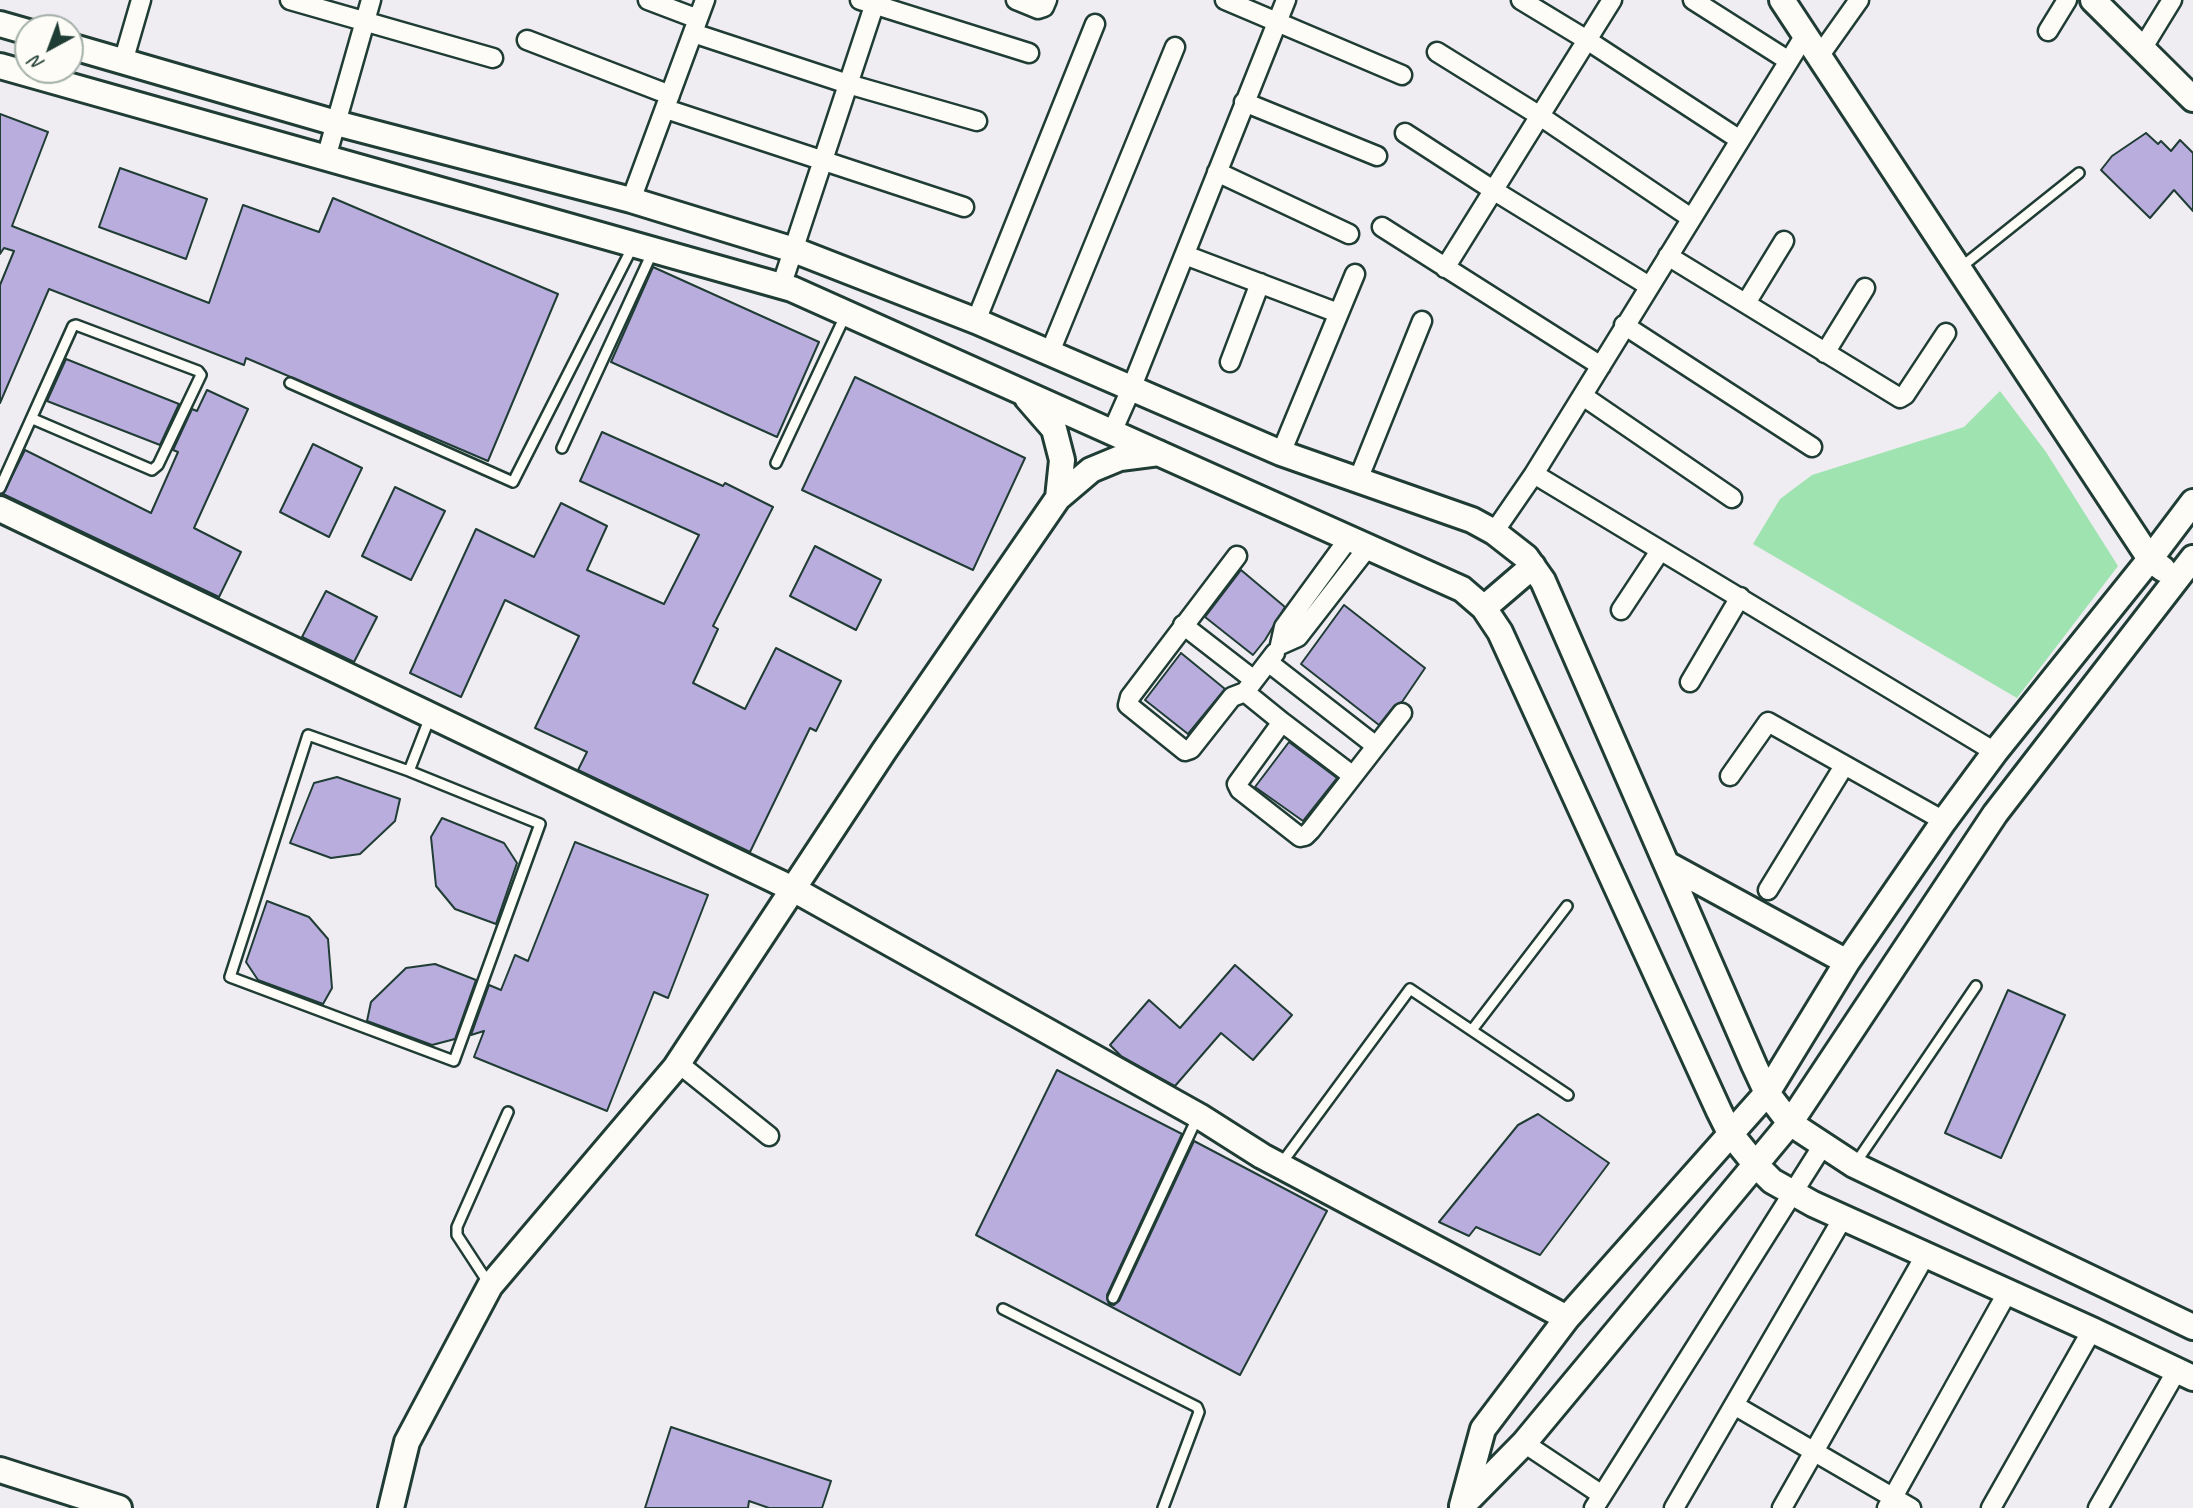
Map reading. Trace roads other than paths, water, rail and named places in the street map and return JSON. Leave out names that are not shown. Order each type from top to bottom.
[{"type":"street","points":[[123,62],[141,0]]},
{"type":"street","points":[[290,0],[493,58]]},
{"type":"street","points":[[326,158],[371,0]]},
{"type":"street","points":[[648,0],[695,26],[848,84],[977,121]]},
{"type":"street","points":[[631,200],[705,0]]},
{"type":"street","points":[[1016,0],[1038,9],[1044,7],[1047,0]]},
{"type":"street","points":[[1225,0],[1402,75]]},
{"type":"street","points":[[1112,432],[1132,389],[1286,0]]},
{"type":"street","points":[[1521,0],[1740,140]]},
{"type":"street","points":[[1445,268],[1612,0]]},
{"type":"street","points":[[1693,0],[1789,61]]},
{"type":"street","points":[[1782,0],[2150,559],[2176,580]]},
{"type":"street","points":[[1820,55],[1859,0]]},
{"type":"street","points":[[2048,31],[2067,0]]},
{"type":"street","points":[[2093,0],[2193,99]]},
{"type":"street","points":[[2143,49],[2172,0]]},
{"type":"street","points":[[781,286],[848,84],[870,2],[1029,53]]},
{"type":"street","points":[[976,321],[1094,24]]},
{"type":"street","points":[[1494,531],[1583,396],[1624,325],[1805,34]]},
{"type":"street","points":[[527,40],[668,102],[822,160],[964,207]]},
{"type":"street","points":[[1050,352],[1175,47]]},
{"type":"street","points":[[84,50],[336,123],[631,200],[794,250],[976,321],[1281,453],[1472,520],[1494,531],[1527,556],[1543,581],[1767,1093],[1790,1124],[1854,1165],[2193,1327]]},
{"type":"street","points":[[1437,52],[1540,116],[1691,218]]},
{"type":"street","points":[[0,66],[792,289],[1462,589],[1484,608],[1500,632],[1730,1133],[1755,1164],[1772,1181],[1792,1192],[2185,1374],[2098,1508]]},
{"type":"street","points":[[1244,102],[1377,156]]},
{"type":"street","points":[[1405,133],[1649,286]]},
{"type":"street","points":[[1217,172],[1349,234]]},
{"type":"street","points":[[1382,227],[1601,366]]},
{"type":"street","points":[[1746,303],[1784,241]]},
{"type":"street","points":[[1185,255],[1338,313]]},
{"type":"street","points":[[1668,256],[1900,398],[1905,395],[1946,333]]},
{"type":"street","points":[[1281,453],[1355,274]]},
{"type":"street","points":[[1230,362],[1260,283]]},
{"type":"street","points":[[1825,353],[1865,288]]},
{"type":"street","points":[[1358,480],[1422,321]]},
{"type":"street","points":[[1624,325],[1812,447]]},
{"type":"street","points":[[1022,391],[1054,429],[1062,460],[1058,498]]},
{"type":"street","points":[[1583,396],[1732,498]]},
{"type":"street","points":[[391,1508],[407,1441],[489,1286],[678,1063],[884,751],[1058,498],[1091,470],[1120,458],[1159,453]]},
{"type":"street","points":[[1534,474],[1995,752]]},
{"type":"street","points":[[1462,1507],[1483,1429],[1567,1318],[1767,1093],[1847,962],[1944,821],[1995,752],[2193,502]]},
{"type":"street","points":[[0,509],[793,889],[1199,1116],[1280,1165],[1567,1318]]},
{"type":"street","points":[[1237,556],[1130,698],[1128,705],[1185,751],[1191,748],[1232,697],[1249,686],[1280,645],[1298,638],[1358,543]]},
{"type":"street","points":[[1621,610],[1660,551]]},
{"type":"street","points":[[1462,1507],[1524,1443],[1790,1124],[1994,814],[2193,558]]},
{"type":"street","points":[[1484,608],[1533,566]]},
{"type":"street","points":[[1690,682],[1740,597]]},
{"type":"street","points":[[1184,625],[1249,686],[1282,722],[1353,776]]},
{"type":"street","points":[[1268,662],[1376,746]]},
{"type":"street","points":[[1282,722],[1237,784],[1240,790],[1300,837],[1311,830],[1402,713]]},
{"type":"street","points":[[1730,776],[1768,722],[1944,821]]},
{"type":"street","points":[[1768,890],[1844,766]]},
{"type":"street","points":[[1667,864],[1847,962]]},
{"type":"street","points":[[678,1063],[769,1136]]},
{"type":"street","points":[[1524,1443],[1598,1502],[1823,1145]]},
{"type":"street","points":[[1674,1508],[1844,1216]]},
{"type":"street","points":[[1783,1508],[1926,1254]]},
{"type":"street","points":[[1890,1503],[2007,1293]]},
{"type":"street","points":[[1991,1508],[2092,1330]]},
{"type":"street","points":[[1734,1405],[1815,1452],[1890,1503],[1911,1508]]},
{"type":"street","points":[[0,1470],[119,1508]]},
{"type":"lane","points":[[1959,269],[2079,173]]},
{"type":"lane","points":[[290,383],[513,482],[644,247]]},
{"type":"lane","points":[[562,449],[644,247]]},
{"type":"lane","points":[[776,463],[846,313]]},
{"type":"lane","points":[[0,488],[74,325],[198,371],[201,375],[158,465],[152,470],[33,419]]},
{"type":"lane","points":[[409,771],[430,715]]},
{"type":"lane","points":[[308,735],[409,771],[540,824],[454,1061],[230,978],[308,735]]},
{"type":"lane","points":[[1472,1030],[1567,906]]},
{"type":"lane","points":[[1854,1165],[1976,986]]},
{"type":"lane","points":[[1280,1165],[1409,989],[1568,1095]]},
{"type":"lane","points":[[489,1286],[457,1235],[457,1227],[508,1112]]},
{"type":"lane","points":[[1113,1298],[1199,1116]]},
{"type":"lane","points":[[1003,1309],[1197,1407],[1199,1412],[1163,1508]]}]
